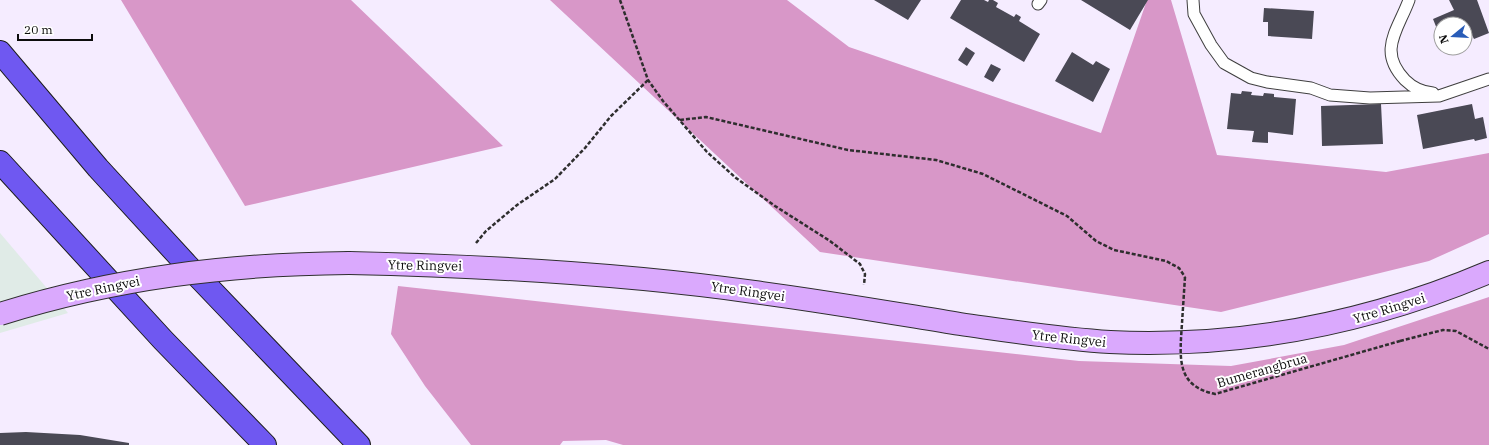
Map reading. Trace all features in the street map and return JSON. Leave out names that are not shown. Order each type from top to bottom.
[{"type":"highway","points":[[0,52],[98,168],[171,248],[359,445]]},
{"type":"highway","points":[[0,162],[163,340],[265,445]]},
{"type":"main road","name":"Ytre Ringvei","points":[[0,314],[79,292],[211,269],[255,266],[349,264],[494,268],[658,280],[756,292],[1022,333],[1108,342],[1153,343],[1228,340],[1340,322],[1415,301],[1489,272]]},
{"type":"lane","points":[[1193,0],[1194,14],[1211,45],[1224,62],[1251,78],[1267,82],[1311,88],[1330,95],[1370,98],[1439,96],[1489,79]]},
{"type":"lane","points":[[1409,0],[1393,35],[1390,49],[1393,63],[1400,75],[1411,86],[1428,92],[1445,93]]},
{"type":"path","points":[[620,0],[648,80],[663,101],[707,152],[736,178],[830,241],[860,264],[865,274],[864,290]]},
{"type":"path","points":[[471,248],[486,231],[516,205],[555,178],[585,148],[611,116],[648,80]]},
{"type":"path","name":"Bumerangbrua","points":[[680,120],[706,117],[848,150],[936,160],[983,174],[1067,216],[1096,241],[1114,250],[1166,261],[1179,268],[1185,277],[1180,355],[1186,377],[1202,392],[1215,394],[1443,330],[1456,332],[1489,349]]},
{"type":"shaded area","points":[[121,0],[351,0],[503,146],[245,206]]},
{"type":"shaded area","points":[[550,0],[787,0],[849,47],[1101,133],[1147,0],[1171,0],[1217,155],[1386,172],[1489,153],[1489,234],[1429,261],[1221,312],[820,252]]},
{"type":"shaded area","points":[[0,233],[68,313],[0,333]]},
{"type":"shaded area","points":[[398,286],[1079,361],[1231,366],[1344,345],[1489,297],[1489,445],[623,445],[606,440],[563,441],[560,445],[471,445],[425,386],[391,334]]},
{"type":"building","points":[[874,0],[921,0],[908,20]]},
{"type":"building","points":[[961,0],[984,0],[988,2],[989,0],[993,0],[998,3],[996,7],[1014,17],[1016,14],[1021,17],[1019,21],[1040,34],[1024,62],[950,18]]},
{"type":"building","points":[[1081,0],[1148,0],[1130,30]]},
{"type":"building","points":[[1449,0],[1477,0],[1489,33],[1474,39],[1473,16],[1440,16],[1454,10]]},
{"type":"building","points":[[1264,8],[1314,11],[1312,39],[1268,36],[1268,22],[1263,22]]},
{"type":"building","points":[[966,47],[975,53],[967,66],[958,60]]},
{"type":"building","points":[[1072,52],[1093,65],[1096,61],[1110,69],[1093,102],[1055,81]]},
{"type":"building","points":[[991,64],[1001,69],[993,82],[984,77]]},
{"type":"building","points":[[1242,91],[1252,92],[1251,95],[1263,96],[1264,93],[1274,94],[1274,97],[1296,99],[1293,135],[1268,132],[1268,143],[1252,142],[1254,131],[1227,129],[1231,93],[1241,94]]},
{"type":"building","points":[[1381,104],[1383,144],[1322,146],[1321,106]]},
{"type":"building","points":[[1472,104],[1475,119],[1483,117],[1487,138],[1475,141],[1474,139],[1423,149],[1417,115]]},
{"type":"building","points":[[26,432],[80,435],[129,443],[129,445],[0,445],[0,433]]}]
